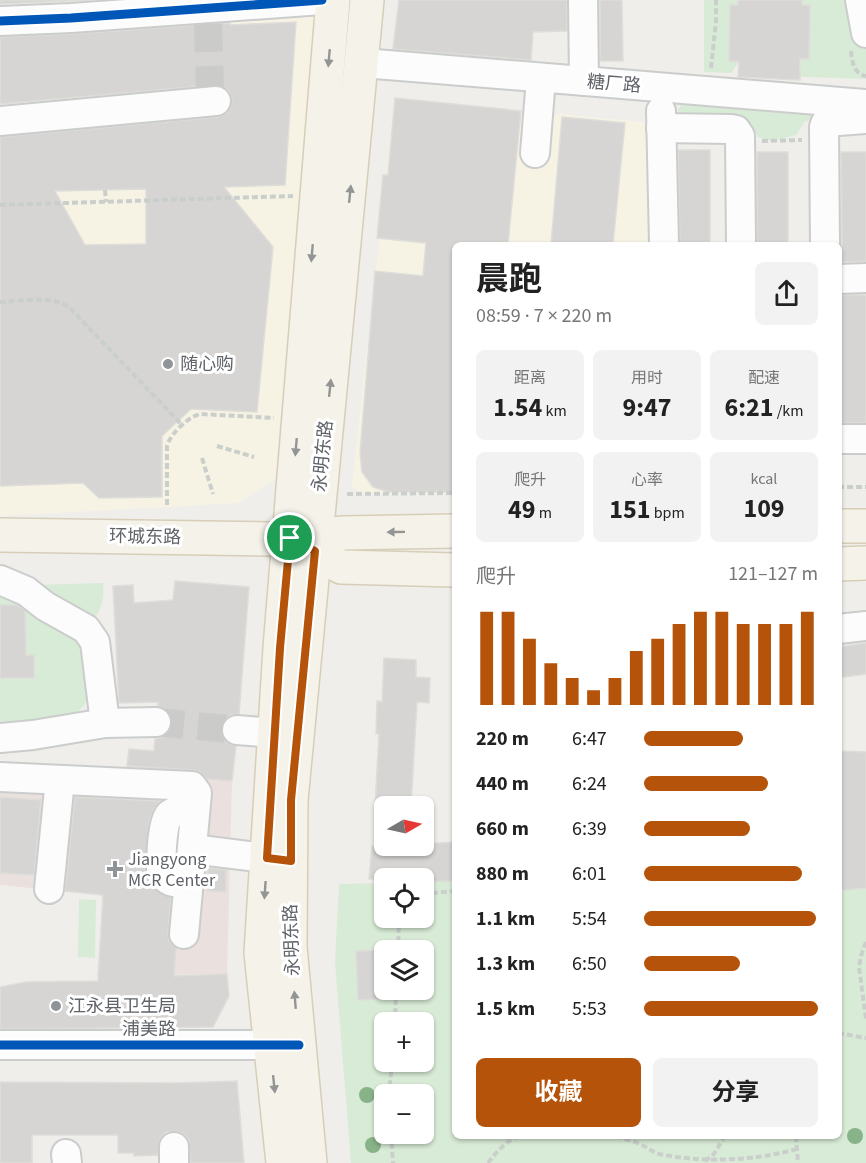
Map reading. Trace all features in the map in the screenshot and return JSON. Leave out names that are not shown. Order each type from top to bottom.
[{"type":"main road","name":"永明东路","points":[[310,1163],[285,1045],[261,953],[291,800],[307,542],[333,0]]},
{"type":"main road","name":"永明东路","points":[[279,859],[275,733],[307,542],[363,63],[367,0]]},
{"type":"main road","points":[[842,526],[866,526]]},
{"type":"main road","name":"环城东路","points":[[0,535],[307,542],[344,533],[452,531]]},
{"type":"main road","points":[[307,542],[341,567],[452,570]]},
{"type":"main road","points":[[842,564],[866,563]]},
{"type":"main road","name":"永明东路","points":[[283,1163],[285,1045]]},
{"type":"street","points":[[0,21],[207,16],[322,0]]},
{"type":"street","points":[[583,0],[584,81]]},
{"type":"street","points":[[860,0],[866,33]]},
{"type":"street","name":"糖厂路","points":[[363,63],[584,81],[665,82],[710,91],[866,104]]},
{"type":"street","points":[[535,153],[541,78]]},
{"type":"street","points":[[664,242],[661,128],[665,82]]},
{"type":"street","points":[[0,121],[212,98]]},
{"type":"street","points":[[825,242],[824,127],[826,122],[866,119]]},
{"type":"street","points":[[661,128],[736,130],[740,136],[741,242]]},
{"type":"street","points":[[842,279],[866,278]]},
{"type":"street","points":[[842,439],[866,439]]},
{"type":"street","points":[[420,569],[452,575]]},
{"type":"street","points":[[0,580],[26,591],[45,606],[86,630],[95,642],[105,723]]},
{"type":"street","points":[[842,629],[866,626]]},
{"type":"street","points":[[0,738],[105,723],[156,722]]},
{"type":"street","points":[[237,730],[275,733]]},
{"type":"street","points":[[0,777],[192,786],[197,793],[184,934]]},
{"type":"street","points":[[49,889],[60,780]]},
{"type":"street","points":[[191,860],[187,877],[179,882],[171,883],[164,878],[161,872],[165,822],[170,814],[175,812],[188,813],[194,821]]},
{"type":"street","points":[[191,860],[279,859]]},
{"type":"street","name":"浦美路","points":[[0,1045],[285,1045]]},
{"type":"path","points":[[710,91],[716,0]]},
{"type":"path","points":[[740,141],[824,140]]},
{"type":"path","points":[[105,190],[106,202]]},
{"type":"path","points":[[0,205],[299,196]]},
{"type":"path","points":[[0,302],[62,302],[183,426]]},
{"type":"path","points":[[167,505],[169,439],[194,416],[200,414],[280,418]]},
{"type":"path","points":[[216,446],[254,457]]},
{"type":"path","points":[[202,458],[213,494]]},
{"type":"path","points":[[842,487],[866,487]]},
{"type":"path","points":[[347,494],[452,493]]},
{"type":"path","points":[[434,893],[452,891]]},
{"type":"path","points":[[866,942],[859,967],[866,1019]]},
{"type":"path","points":[[842,1034],[866,1038]]},
{"type":"path","points":[[488,1163],[497,1151],[511,1139]]},
{"type":"path","points":[[625,1139],[641,1144],[656,1153],[704,1161],[776,1155],[797,1149]]},
{"type":"path","points":[[704,1161],[714,1154],[723,1139]]},
{"type":"path","points":[[796,1139],[798,1163]]},
{"type":"path","points":[[392,1144],[393,1163]]},
{"type":"shaded area","points":[[0,0],[316,0],[275,479],[239,503],[0,516]]},
{"type":"shaded area","points":[[395,98],[652,123],[655,242],[452,242],[452,494],[361,494],[352,486]]},
{"type":"shaded area","name":"Jiangyong MCR Center","points":[[0,763],[126,770],[232,781],[227,974],[97,976],[103,895],[0,885]]},
{"type":"green space","points":[[704,0],[738,0],[738,5],[730,5],[729,61],[739,62],[731,73],[704,72]]},
{"type":"green space","points":[[802,0],[866,0],[866,79],[803,77],[800,75],[801,59],[809,59],[810,5],[802,5]]},
{"type":"green space","points":[[682,104],[789,113],[817,111],[814,120],[805,121],[796,135],[772,141],[758,137],[748,121],[742,119],[680,115],[678,110]]},
{"type":"green space","points":[[103,583],[101,606],[80,637],[88,687],[86,701],[81,709],[72,715],[48,723],[0,730],[0,586]]},
{"type":"green space","points":[[452,881],[452,1139],[842,1139],[842,891],[866,888],[866,1163],[351,1163],[335,962],[339,884],[374,883],[374,928],[434,928],[434,882]]},
{"type":"green space","points":[[79,899],[96,900],[95,958],[78,957]]},
{"type":"building","points":[[0,0],[91,0],[0,4]]},
{"type":"building","points":[[399,0],[567,0],[567,31],[533,32],[531,60],[393,49]]},
{"type":"building","points":[[600,0],[622,0],[623,61],[600,61]]},
{"type":"building","points":[[738,0],[802,0],[802,5],[810,5],[809,59],[800,59],[800,80],[738,77],[739,62],[729,61],[730,5],[738,5]]},
{"type":"building","points":[[296,22],[285,185],[224,187],[273,247],[257,412],[191,409],[162,436],[162,497],[99,498],[83,483],[0,486],[0,137],[218,117],[226,114],[231,107],[232,100],[229,91],[222,86],[214,85],[0,104],[0,37],[230,23],[230,25]],"holes":[[[146,189],[146,244],[85,245],[55,191]]]},
{"type":"building","points":[[395,98],[521,111],[508,242],[452,242],[452,492],[389,492],[373,487],[362,472],[360,453],[375,271],[423,276],[426,243],[377,238],[383,175],[388,175]]},
{"type":"building","points":[[562,117],[625,123],[613,242],[551,242]]},
{"type":"building","points":[[678,150],[710,150],[710,242],[680,242]]},
{"type":"building","points":[[757,152],[788,152],[788,242],[757,242]]},
{"type":"building","points":[[841,152],[866,152],[866,262],[842,262]]},
{"type":"building","points":[[842,295],[866,295],[866,423],[842,423]]},
{"type":"building","points":[[175,581],[249,587],[239,714],[230,715],[224,720],[221,729],[222,738],[227,743],[236,746],[232,781],[207,779],[200,772],[193,770],[127,766],[129,749],[154,751],[155,739],[165,736],[171,729],[172,721],[170,713],[158,706],[158,702],[119,703],[113,586],[133,585],[134,603],[173,600]]},
{"type":"building","points":[[0,605],[17,605],[25,611],[26,655],[34,655],[34,678],[0,678]]},
{"type":"building","points":[[866,643],[866,674],[842,677],[842,646]]},
{"type":"building","points":[[384,658],[416,660],[416,677],[430,678],[429,703],[417,702],[412,796],[376,796],[379,734],[376,734],[377,701],[382,702]]},
{"type":"building","points":[[842,751],[866,752],[866,888],[842,891]]},
{"type":"building","points":[[0,797],[41,800],[34,875],[0,873]]},
{"type":"building","points":[[75,797],[160,801],[153,810],[149,822],[145,873],[154,889],[171,898],[168,932],[169,941],[176,948],[174,976],[227,974],[229,996],[213,1027],[0,1029],[0,987],[26,982],[98,981],[103,895],[65,891]]},
{"type":"building","points":[[452,842],[452,881],[434,882],[434,868],[374,868],[374,879],[369,879],[372,846],[374,846],[374,856],[434,856],[434,843]]},
{"type":"building","points":[[208,868],[226,870],[226,892],[208,891]]},
{"type":"building","points":[[374,950],[374,999],[358,1000],[356,951]]},
{"type":"building","points":[[237,1081],[244,1163],[190,1163],[189,1139],[183,1133],[175,1131],[166,1132],[160,1138],[158,1155],[134,1156],[134,1153],[118,1153],[118,1135],[32,1135],[32,1163],[0,1163],[0,1082]]},
{"type":"tunnel","points":[[208,24],[210,89]]},
{"type":"tunnel","points":[[156,722],[237,730]]},
{"type":"cycle path","points":[[0,21],[322,0]]},
{"type":"cycle path","points":[[0,1045],[299,1045]]},
{"type":"place","name":"随心购","points":[[168,364]]},
{"type":"place","name":"Jiangyong MCR Center","points":[[115,869]]},
{"type":"place","name":"江永县卫生局","points":[[56,1006]]},
{"type":"route","points":[[290,538],[315,551],[291,800],[291,861],[267,858],[280,648],[290,538]]}]
